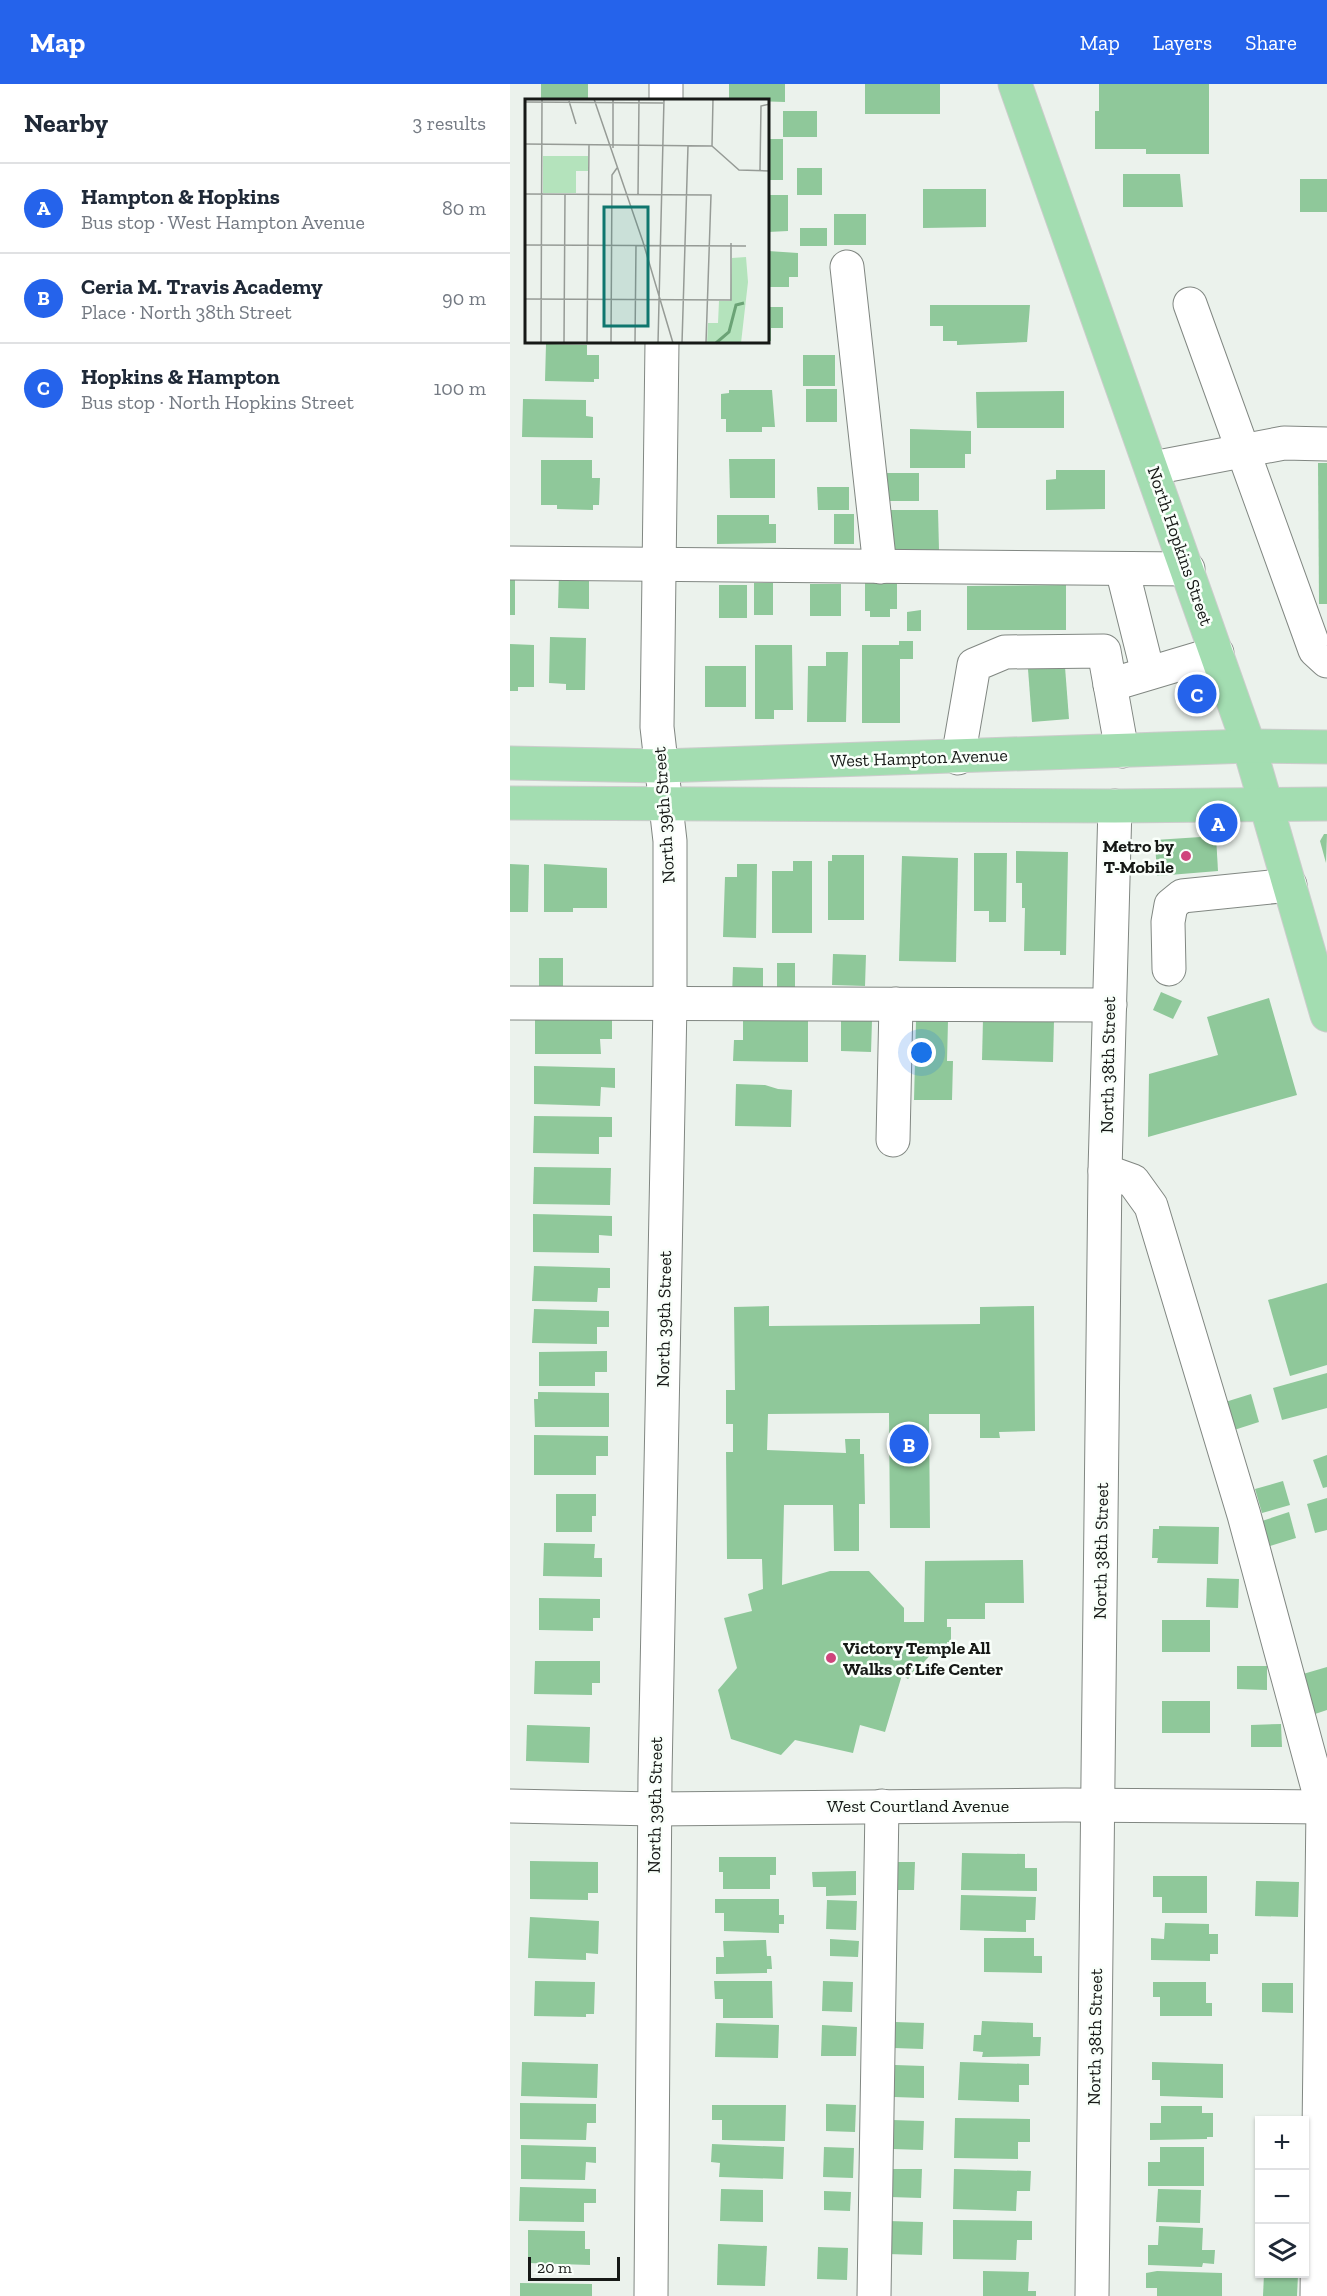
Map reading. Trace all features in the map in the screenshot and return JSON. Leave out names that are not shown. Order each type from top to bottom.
[{"type":"main road","name":"North Hopkins Street","points":[[1016,84],[1249,746],[1327,1015]]},
{"type":"main road","name":"West Hampton Avenue","points":[[510,763],[661,766],[958,758],[1249,746],[1327,747]]},
{"type":"main road","points":[[510,803],[1115,806],[1327,804]]},
{"type":"street","points":[[847,267],[880,567]]},
{"type":"street","points":[[1190,304],[1315,650],[1327,661]]},
{"type":"street","name":"North 39th Street","points":[[651,2296],[655,1809],[670,1003],[670,841],[657,727],[662,344]]},
{"type":"street","points":[[1153,468],[1284,443],[1327,444]]},
{"type":"street","points":[[510,562],[1188,569]]},
{"type":"street","points":[[1122,569],[1148,673]]},
{"type":"street","points":[[958,758],[974,665],[1005,652],[1104,651],[1122,751]]},
{"type":"street","points":[[1110,685],[1217,653]]},
{"type":"street","name":"North 38th Street","points":[[1092,2296],[1106,1171],[1115,806]]},
{"type":"street","points":[[1169,969],[1168,922],[1171,905],[1182,896],[1290,885]]},
{"type":"street","points":[[510,1003],[1110,1005]]},
{"type":"street","points":[[893,1140],[896,1004]]},
{"type":"street","points":[[1106,1171],[1133,1181],[1151,1206],[1244,1515],[1325,1807],[1317,2296]]},
{"type":"street","name":"West Courtland Avenue","points":[[510,1806],[655,1809],[1098,1805],[1325,1807]]},
{"type":"street","points":[[874,2296],[882,1806]]},
{"type":"building","points":[[541,84],[588,84],[588,99],[541,99]]},
{"type":"building","points":[[729,84],[785,84],[785,102],[770,101],[770,99],[729,99]]},
{"type":"building","points":[[865,84],[940,84],[940,114],[865,114]]},
{"type":"building","points":[[1099,84],[1209,84],[1209,154],[1146,154],[1146,149],[1095,149],[1095,111],[1099,111]]},
{"type":"building","points":[[783,111],[817,111],[817,137],[783,137]]},
{"type":"building","points":[[770,139],[783,139],[783,180],[770,180]]},
{"type":"building","points":[[797,168],[822,168],[822,195],[797,195]]},
{"type":"building","points":[[1123,174],[1180,174],[1183,207],[1123,207]]},
{"type":"building","points":[[1300,179],[1327,179],[1327,212],[1300,212]]},
{"type":"building","points":[[923,189],[986,189],[986,227],[923,228]]},
{"type":"building","points":[[770,195],[788,195],[788,231],[770,232]]},
{"type":"building","points":[[834,214],[866,214],[866,245],[834,245]]},
{"type":"building","points":[[800,228],[827,228],[827,246],[800,246]]},
{"type":"building","points":[[770,251],[798,253],[798,277],[789,277],[789,287],[770,287]]},
{"type":"building","points":[[930,305],[1030,305],[1027,342],[957,345],[957,341],[943,341],[943,326],[930,326]]},
{"type":"building","points":[[770,307],[783,307],[783,328],[771,328],[771,341]]},
{"type":"building","points":[[546,344],[587,345],[587,355],[599,355],[599,379],[594,379],[594,382],[545,381]]},
{"type":"building","points":[[803,355],[835,355],[835,386],[803,386]]},
{"type":"building","points":[[806,389],[837,389],[837,422],[806,422]]},
{"type":"building","points":[[729,390],[772,390],[775,427],[762,427],[762,432],[726,432],[726,419],[721,419],[721,394],[729,393]]},
{"type":"building","points":[[1064,391],[1064,428],[977,428],[976,392]]},
{"type":"building","points":[[523,399],[586,400],[586,416],[593,417],[593,438],[522,437]]},
{"type":"building","points":[[910,429],[971,431],[971,454],[965,454],[965,468],[910,468]]},
{"type":"building","points":[[729,459],[775,459],[775,498],[730,498]]},
{"type":"building","points":[[541,460],[592,460],[592,478],[600,478],[599,505],[593,505],[593,510],[557,509],[557,505],[541,505]]},
{"type":"building","points":[[1318,463],[1327,463],[1327,604],[1319,604]]},
{"type":"building","points":[[1056,470],[1105,470],[1105,509],[1046,510],[1046,480],[1056,479]]},
{"type":"building","points":[[887,473],[919,473],[919,501],[887,501]]},
{"type":"building","points":[[817,487],[849,487],[849,510],[818,510]]},
{"type":"building","points":[[881,510],[938,510],[939,550],[881,550]]},
{"type":"building","points":[[834,514],[854,514],[854,544],[834,544]]},
{"type":"building","points":[[717,515],[769,515],[769,524],[776,524],[776,543],[717,544]]},
{"type":"building","points":[[559,574],[589,574],[589,609],[558,608]]},
{"type":"building","points":[[865,578],[897,578],[897,609],[890,609],[890,617],[870,617],[870,611],[865,611]]},
{"type":"building","points":[[510,580],[515,580],[515,615],[510,615]]},
{"type":"building","points":[[754,583],[773,583],[773,615],[754,615]]},
{"type":"building","points":[[810,584],[841,584],[841,616],[810,616]]},
{"type":"building","points":[[719,585],[747,585],[747,618],[719,618]]},
{"type":"building","points":[[1066,585],[1066,630],[967,630],[967,586]]},
{"type":"building","points":[[921,610],[921,631],[907,631],[907,612]]},
{"type":"building","points":[[550,637],[586,638],[585,690],[566,690],[566,684],[549,683]]},
{"type":"building","points":[[899,641],[913,641],[913,659],[900,659],[900,723],[862,723],[862,645],[899,645]]},
{"type":"building","points":[[510,644],[534,645],[534,687],[518,687],[518,691],[510,691]]},
{"type":"building","points":[[755,645],[792,645],[793,710],[774,710],[774,719],[755,719]]},
{"type":"building","points":[[826,652],[848,652],[846,722],[807,722],[808,666],[826,666]]},
{"type":"building","points":[[1064,654],[1069,719],[1032,722],[1027,656]]},
{"type":"building","points":[[705,666],[746,666],[746,707],[705,707]]},
{"type":"building","points":[[1324,834],[1327,834],[1326,863],[1320,841]]},
{"type":"building","name":"Metro by T-Mobile","points":[[1216,836],[1218,871],[1157,876],[1155,840]]},
{"type":"building","points":[[1016,851],[1068,852],[1066,955],[1060,955],[1060,951],[1024,951],[1025,908],[1022,908],[1022,883],[1016,883]]},
{"type":"building","points":[[974,853],[1007,853],[1006,922],[989,922],[989,911],[974,911]]},
{"type":"building","points":[[832,855],[864,855],[864,920],[828,920],[828,861],[832,861]]},
{"type":"building","points":[[902,856],[958,858],[956,962],[899,961]]},
{"type":"building","points":[[793,861],[812,861],[812,933],[772,933],[772,871],[793,871]]},
{"type":"building","points":[[510,864],[529,865],[528,912],[510,912]]},
{"type":"building","points":[[544,864],[607,868],[607,908],[573,908],[573,912],[544,912]]},
{"type":"building","points":[[737,864],[757,864],[756,938],[723,937],[725,877],[737,877]]},
{"type":"building","points":[[833,954],[866,955],[865,986],[832,985]]},
{"type":"building","points":[[539,958],[563,958],[563,989],[539,989]]},
{"type":"building","points":[[777,963],[795,963],[795,992],[777,992]]},
{"type":"building","points":[[733,967],[763,968],[763,998],[732,997]]},
{"type":"building","points":[[1161,992],[1182,1001],[1173,1019],[1153,1010]]},
{"type":"building","points":[[1269,998],[1297,1095],[1148,1137],[1149,1074],[1218,1055],[1207,1017]]},
{"type":"building","points":[[535,1018],[612,1018],[612,1039],[600,1039],[601,1054],[535,1054]]},
{"type":"building","points":[[743,1018],[808,1019],[808,1062],[733,1061],[734,1040],[743,1040]]},
{"type":"building","points":[[841,1019],[872,1020],[871,1052],[841,1051]]},
{"type":"building","points":[[983,1019],[1054,1021],[1053,1062],[982,1060]]},
{"type":"building","points":[[916,1021],[948,1021],[947,1061],[953,1061],[952,1100],[914,1100]]},
{"type":"building","points":[[534,1066],[615,1068],[615,1088],[601,1087],[600,1106],[534,1104]]},
{"type":"building","points":[[736,1084],[765,1085],[792,1090],[791,1127],[735,1126]]},
{"type":"building","points":[[534,1116],[612,1117],[612,1137],[599,1137],[599,1154],[533,1153]]},
{"type":"building","points":[[534,1167],[611,1168],[610,1205],[533,1204]]},
{"type":"building","points":[[533,1214],[612,1216],[612,1236],[599,1235],[599,1253],[533,1252]]},
{"type":"building","points":[[534,1266],[610,1268],[610,1288],[598,1288],[597,1302],[532,1301]]},
{"type":"building","points":[[1327,1283],[1327,1365],[1290,1376],[1268,1300]]},
{"type":"building","points":[[769,1306],[769,1326],[980,1324],[980,1307],[1034,1306],[1035,1431],[999,1432],[1000,1438],[980,1438],[980,1414],[929,1414],[930,1528],[890,1528],[889,1413],[768,1414],[767,1450],[846,1453],[845,1439],[860,1439],[860,1454],[864,1454],[865,1504],[859,1504],[859,1551],[834,1551],[833,1505],[784,1505],[782,1585],[830,1571],[869,1571],[904,1608],[904,1622],[924,1622],[925,1561],[1023,1560],[1024,1603],[985,1603],[985,1619],[947,1619],[947,1627],[951,1627],[951,1642],[947,1642],[947,1648],[937,1648],[908,1679],[902,1675],[885,1732],[860,1725],[853,1753],[795,1740],[781,1755],[731,1739],[718,1690],[737,1668],[724,1618],[752,1611],[748,1594],[763,1589],[762,1559],[727,1559],[726,1452],[733,1452],[733,1424],[726,1424],[726,1390],[735,1390],[734,1307]]},
{"type":"building","points":[[534,1309],[609,1311],[609,1327],[597,1327],[597,1344],[532,1343]]},
{"type":"building","points":[[607,1351],[607,1372],[595,1372],[595,1386],[539,1386],[539,1352]]},
{"type":"building","points":[[1327,1373],[1327,1408],[1282,1420],[1273,1388]]},
{"type":"building","points":[[538,1392],[609,1393],[609,1427],[535,1427],[534,1399],[538,1399]]},
{"type":"building","points":[[1251,1394],[1259,1422],[1231,1431],[1222,1403]]},
{"type":"building","points":[[534,1435],[608,1436],[608,1456],[596,1456],[596,1475],[534,1475]]},
{"type":"building","points":[[1327,1455],[1327,1487],[1323,1488],[1313,1460]]},
{"type":"building","points":[[1283,1481],[1290,1505],[1262,1513],[1255,1489]]},
{"type":"building","points":[[556,1494],[596,1494],[596,1516],[592,1516],[592,1532],[556,1532]]},
{"type":"building","points":[[1327,1498],[1327,1530],[1315,1533],[1307,1504]]},
{"type":"building","points":[[1289,1512],[1296,1538],[1270,1546],[1262,1521]]},
{"type":"building","points":[[1159,1526],[1219,1527],[1218,1564],[1157,1563],[1158,1558],[1152,1558],[1153,1529],[1159,1529]]},
{"type":"building","points":[[544,1543],[595,1544],[594,1558],[602,1558],[602,1577],[543,1576]]},
{"type":"building","points":[[1207,1578],[1239,1579],[1238,1608],[1206,1607]]},
{"type":"building","points":[[539,1598],[600,1599],[600,1618],[593,1618],[593,1631],[539,1630]]},
{"type":"building","points":[[1162,1620],[1210,1620],[1210,1652],[1162,1652]]},
{"type":"building","points":[[535,1661],[600,1661],[600,1683],[592,1683],[592,1695],[534,1694]]},
{"type":"building","points":[[1237,1666],[1267,1666],[1267,1690],[1237,1689]]},
{"type":"building","points":[[1327,1667],[1327,1710],[1315,1714],[1303,1674]]},
{"type":"building","points":[[1162,1701],[1210,1701],[1210,1733],[1162,1733]]},
{"type":"building","points":[[1281,1724],[1282,1747],[1251,1747],[1251,1725]]},
{"type":"building","points":[[527,1725],[590,1727],[589,1763],[526,1761]]},
{"type":"building","points":[[962,1853],[1025,1854],[1025,1868],[1037,1868],[1037,1891],[961,1890]]},
{"type":"building","points":[[719,1857],[776,1857],[776,1875],[770,1875],[770,1889],[723,1889],[723,1872],[719,1872]]},
{"type":"building","points":[[530,1861],[598,1862],[598,1893],[588,1893],[588,1900],[530,1899]]},
{"type":"building","points":[[892,1862],[915,1862],[914,1890],[891,1890]]},
{"type":"building","points":[[856,1871],[856,1895],[826,1896],[826,1887],[813,1887],[812,1872]]},
{"type":"building","points":[[1153,1876],[1207,1876],[1207,1913],[1162,1913],[1162,1897],[1153,1897]]},
{"type":"building","points":[[1256,1881],[1299,1882],[1298,1917],[1255,1916]]},
{"type":"building","points":[[961,1895],[1036,1897],[1035,1920],[1026,1920],[1026,1932],[960,1930]]},
{"type":"building","points":[[715,1899],[779,1899],[779,1915],[784,1915],[784,1924],[779,1924],[779,1933],[724,1931],[724,1913],[715,1913]]},
{"type":"building","points":[[827,1900],[857,1901],[856,1930],[826,1929]]},
{"type":"building","points":[[530,1917],[599,1921],[598,1954],[586,1953],[586,1960],[528,1958]]},
{"type":"building","points":[[1165,1923],[1209,1924],[1209,1934],[1218,1934],[1218,1954],[1210,1954],[1210,1961],[1151,1960],[1151,1938],[1164,1939]]},
{"type":"building","points":[[984,1938],[1034,1938],[1034,1956],[1042,1956],[1042,1973],[984,1972]]},
{"type":"building","points":[[830,1939],[859,1941],[858,1957],[830,1956]]},
{"type":"building","points":[[766,1940],[767,1956],[771,1956],[772,1969],[767,1969],[767,1973],[716,1974],[716,1957],[724,1957],[723,1941]]},
{"type":"building","points":[[535,1981],[595,1982],[594,2014],[586,2014],[586,2017],[534,2016]]},
{"type":"building","points":[[714,1981],[772,1981],[773,2018],[723,2018],[723,1999],[715,1999]]},
{"type":"building","points":[[823,1981],[853,1982],[852,2012],[822,2011]]},
{"type":"building","points":[[1153,1982],[1206,1982],[1206,2003],[1212,2003],[1212,2016],[1160,2016],[1160,1997],[1153,1997]]},
{"type":"building","points":[[1262,1983],[1293,1983],[1293,2013],[1262,2012]]},
{"type":"building","points":[[982,2021],[1033,2023],[1033,2037],[1041,2037],[1040,2056],[982,2057],[983,2052],[973,2051],[974,2035],[981,2035]]},
{"type":"building","points":[[895,2022],[924,2023],[923,2049],[894,2048]]},
{"type":"building","points":[[716,2023],[779,2025],[778,2058],[715,2057]]},
{"type":"building","points":[[822,2025],[857,2027],[856,2056],[821,2056]]},
{"type":"building","points":[[522,2062],[598,2064],[597,2098],[521,2096]]},
{"type":"building","points":[[960,2062],[1029,2064],[1029,2085],[1019,2085],[1019,2102],[958,2100]]},
{"type":"building","points":[[1152,2062],[1223,2064],[1223,2098],[1160,2096],[1160,2080],[1152,2080]]},
{"type":"building","points":[[895,2065],[924,2066],[924,2098],[894,2097]]},
{"type":"building","points":[[520,2103],[596,2104],[596,2123],[587,2123],[586,2140],[520,2139]]},
{"type":"building","points":[[826,2104],[856,2105],[855,2132],[826,2131]]},
{"type":"building","points":[[712,2105],[786,2105],[785,2141],[722,2140],[722,2120],[712,2120]]},
{"type":"building","points":[[1161,2106],[1202,2106],[1202,2113],[1213,2113],[1213,2137],[1150,2140],[1150,2123],[1161,2123]]},
{"type":"building","points":[[955,2118],[1030,2119],[1030,2142],[1018,2142],[1018,2159],[954,2158]]},
{"type":"building","points":[[892,2120],[924,2121],[923,2150],[892,2149]]},
{"type":"building","points":[[712,2144],[784,2147],[783,2179],[719,2177],[720,2163],[711,2162]]},
{"type":"building","points":[[521,2145],[596,2147],[596,2163],[586,2162],[585,2180],[521,2179]]},
{"type":"building","points":[[824,2147],[854,2148],[853,2178],[823,2177]]},
{"type":"building","points":[[1160,2147],[1204,2147],[1204,2186],[1148,2186],[1148,2162],[1160,2162]]},
{"type":"building","points":[[892,2169],[922,2169],[921,2198],[890,2197]]},
{"type":"building","points":[[954,2169],[1031,2171],[1030,2191],[1017,2191],[1016,2211],[953,2209]]},
{"type":"building","points":[[520,2187],[596,2189],[596,2203],[584,2203],[584,2222],[519,2221]]},
{"type":"building","points":[[721,2189],[763,2190],[763,2222],[720,2221]]},
{"type":"building","points":[[1158,2189],[1201,2190],[1200,2223],[1156,2222]]},
{"type":"building","points":[[824,2191],[851,2192],[850,2211],[824,2210]]},
{"type":"building","points":[[953,2220],[1032,2221],[1032,2240],[1017,2240],[1016,2260],[953,2259]]},
{"type":"building","points":[[888,2221],[923,2222],[922,2255],[887,2254]]},
{"type":"building","points":[[1159,2226],[1203,2228],[1202,2250],[1215,2250],[1214,2264],[1203,2263],[1202,2267],[1148,2265],[1148,2245],[1158,2245]]},
{"type":"building","points":[[528,2230],[585,2231],[585,2249],[590,2249],[590,2265],[528,2263]]},
{"type":"building","points":[[718,2244],[767,2246],[765,2286],[717,2285]]},
{"type":"building","points":[[818,2247],[848,2248],[847,2280],[817,2279]]},
{"type":"building","points":[[983,2271],[1029,2272],[1028,2291],[1036,2291],[1036,2296],[983,2296]]},
{"type":"building","points":[[1157,2271],[1222,2273],[1222,2296],[1157,2296],[1157,2288],[1146,2288],[1146,2273]]},
{"type":"building","points":[[1264,2278],[1298,2278],[1297,2296],[1263,2296]]},
{"type":"building","points":[[520,2283],[592,2284],[592,2296],[520,2296]]},
{"type":"place","name":"Hopkins & Hampton","points":[[1197,694]]},
{"type":"place","name":"Hampton & Hopkins","points":[[1218,823]]},
{"type":"place","name":"Metro by T-Mobile","points":[[1186,856]]},
{"type":"place","name":"Ceria M. Travis Academy","points":[[909,1444]]},
{"type":"place","name":"Victory Temple All Walks of Life Center","points":[[831,1658]]}]
